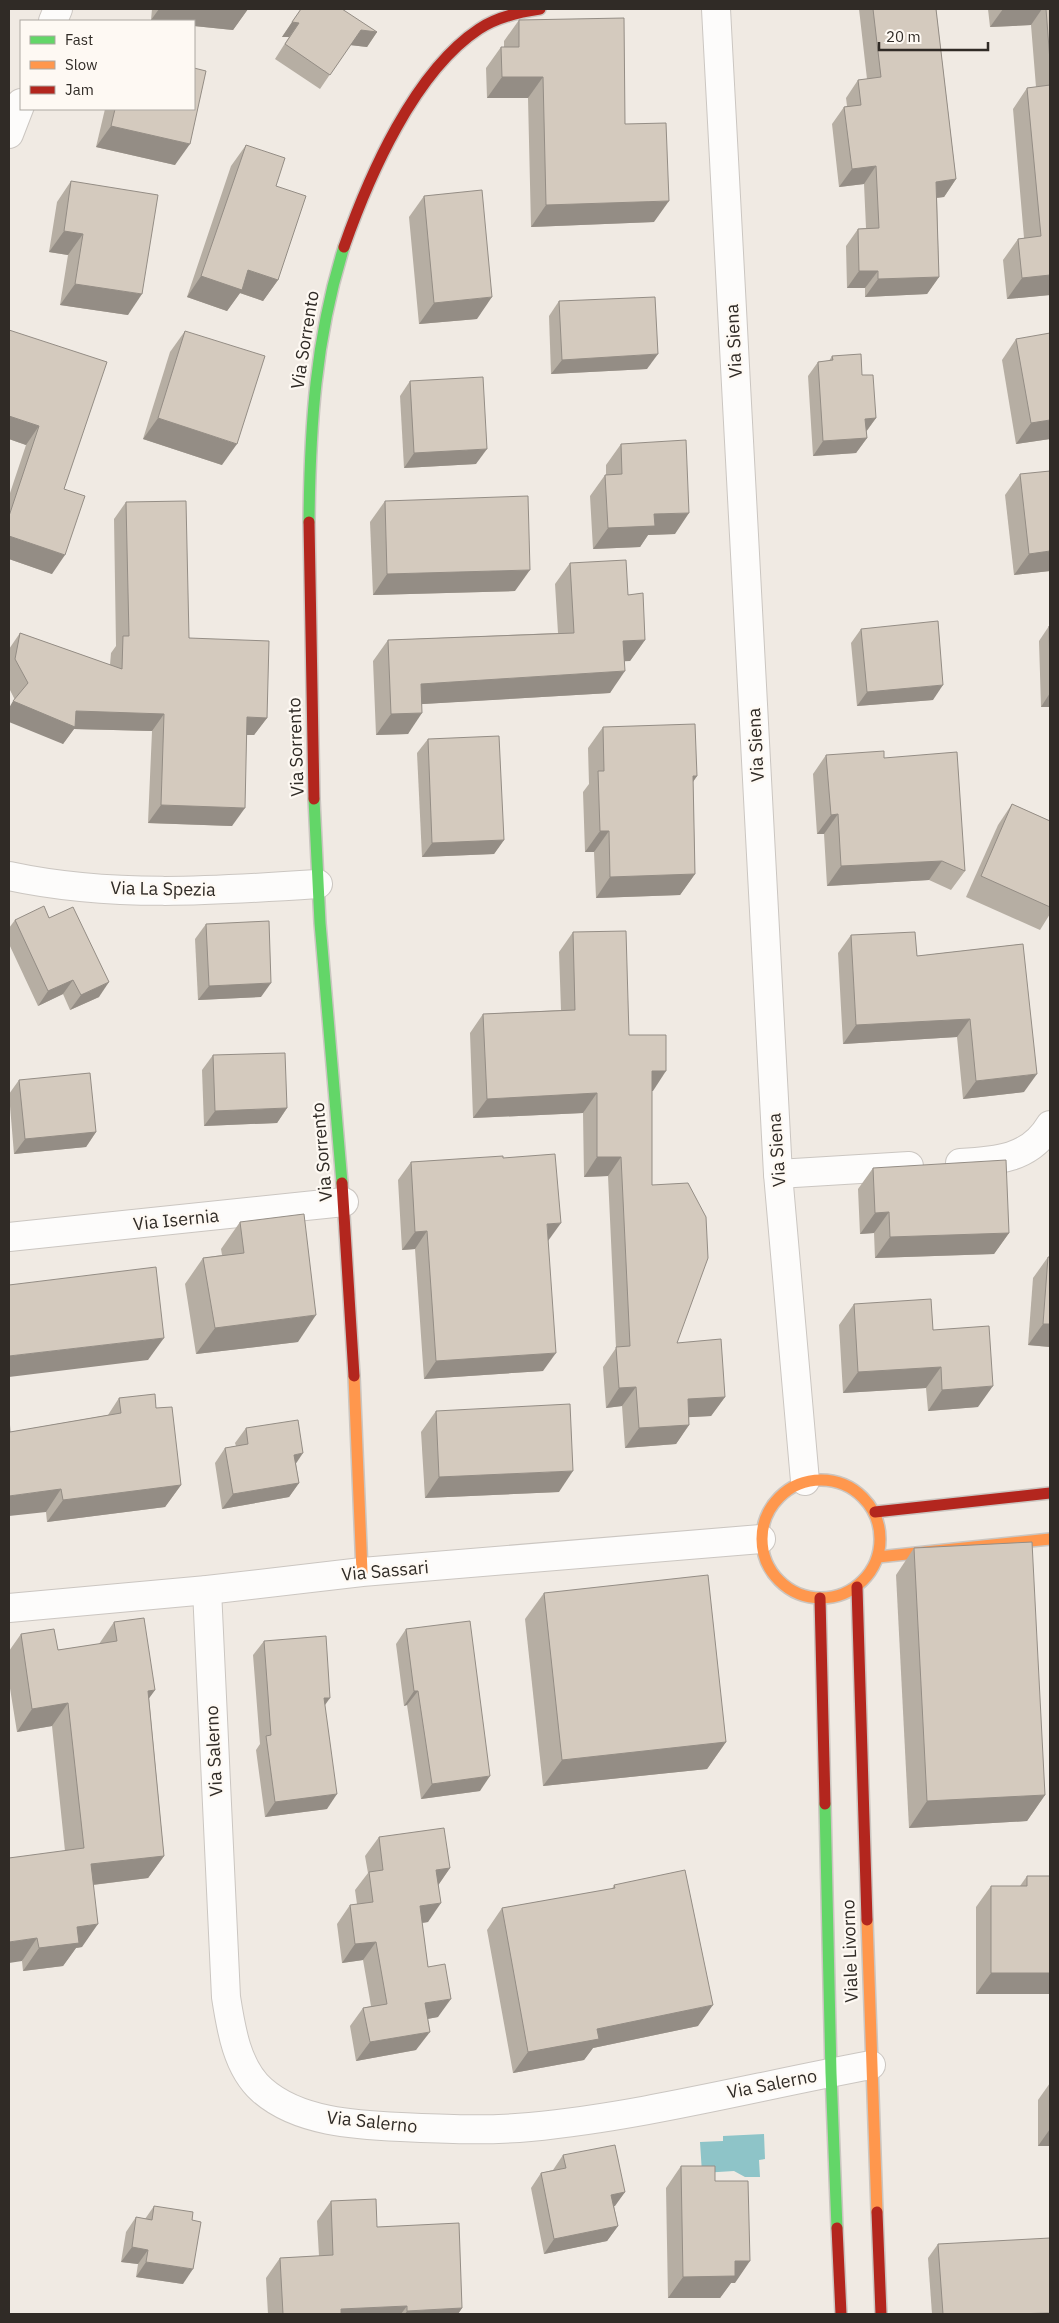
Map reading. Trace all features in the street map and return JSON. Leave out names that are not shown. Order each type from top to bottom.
[{"type":"street","name":"Via Sorrento","points":[[362,1572],[344,1202],[318,884],[309,611],[310,504],[315,376],[324,314],[340,259],[365,194],[394,133],[421,88],[449,54],[478,30],[494,21],[540,9]]},
{"type":"street","name":"Via Siena","points":[[716,9],[778,1174],[805,1481]]},
{"type":"street","points":[[9,134],[20,105]]},
{"type":"street","name":"Via La Spezia","points":[[9,876],[83,887],[146,891],[206,891],[318,884]]},
{"type":"street","points":[[778,1174],[997,1160],[1008,1158],[1032,1147],[1050,1125]]},
{"type":"street","name":"Via Isernia","points":[[9,1237],[344,1202]]},
{"type":"street","points":[[826,1479],[846,1484],[863,1495],[875,1512],[880,1527],[881,1542],[878,1557],[870,1574],[857,1587],[840,1596],[820,1598],[802,1595],[786,1587],[773,1574],[764,1557],[761,1539],[764,1520],[773,1503],[788,1489],[805,1481],[826,1479]]},
{"type":"street","points":[[875,1512],[1050,1493]]},
{"type":"street","name":"Via Sassari","points":[[9,1608],[207,1590],[362,1572],[761,1539]]},
{"type":"street","points":[[878,1557],[1050,1540]]},
{"type":"street","name":"Viale Livorno","points":[[857,1587],[871,2066],[881,2314]]},
{"type":"street","name":"Via Salerno","points":[[207,1590],[226,1997],[229,2017],[244,2066],[251,2078],[272,2098],[287,2106],[317,2117],[357,2124],[452,2129],[510,2128],[615,2115],[871,2066]]},
{"type":"street","name":"Viale Livorno","points":[[820,1598],[831,2073],[841,2314]]},
{"type":"water","points":[[764,2134],[765,2159],[759,2160],[760,2177],[745,2177],[734,2171],[702,2173],[700,2142],[723,2141],[723,2136]]},
{"type":"building","points":[[301,9],[342,9],[377,32],[361,30],[330,75],[285,44],[299,23],[292,22]]},
{"type":"building","points":[[873,9],[936,9],[956,179],[936,182],[939,277],[878,279],[878,271],[859,271],[858,229],[879,228],[876,166],[852,169],[844,107],[861,105],[858,80],[881,77]]},
{"type":"building","points":[[1046,9],[1050,9],[1050,61]]},
{"type":"building","points":[[624,18],[625,124],[666,123],[669,201],[546,205],[543,77],[502,77],[501,47],[519,47],[519,20]]},
{"type":"building","points":[[195,68],[206,71],[190,144],[111,126],[115,110],[195,110]]},
{"type":"building","points":[[1050,85],[1050,275],[1022,278],[1018,239],[1041,236],[1027,88]]},
{"type":"building","points":[[246,145],[285,158],[276,186],[306,196],[278,280],[248,270],[242,290],[201,276]]},
{"type":"building","points":[[71,181],[158,195],[142,294],[75,284],[83,234],[64,231]]},
{"type":"building","points":[[482,190],[492,297],[434,303],[424,196]]},
{"type":"building","points":[[655,297],[658,354],[562,360],[559,301]]},
{"type":"building","points":[[9,330],[107,362],[64,489],[85,496],[65,555],[9,536],[9,516],[39,426],[9,416]]},
{"type":"building","points":[[185,331],[265,356],[237,444],[158,418]]},
{"type":"building","points":[[1050,333],[1050,420],[1031,423],[1016,339]]},
{"type":"building","points":[[861,354],[862,375],[873,375],[876,418],[865,419],[867,438],[823,441],[818,362],[833,360],[832,356]]},
{"type":"building","points":[[483,377],[487,449],[414,453],[410,381]]},
{"type":"building","points":[[686,440],[689,513],[654,514],[655,526],[608,528],[605,475],[622,474],[621,444]]},
{"type":"building","points":[[1050,471],[1050,551],[1029,554],[1020,474]]},
{"type":"building","points":[[528,496],[530,570],[387,574],[385,501]]},
{"type":"building","points":[[186,501],[189,638],[269,641],[267,718],[247,717],[245,808],[161,805],[164,714],[76,711],[75,727],[13,701],[28,683],[15,659],[20,633],[122,669],[123,636],[129,636],[126,502]]},
{"type":"building","points":[[626,560],[628,595],[643,593],[645,640],[623,641],[625,671],[421,684],[422,713],[391,714],[388,640],[574,633],[570,563]]},
{"type":"building","points":[[938,621],[943,685],[867,692],[861,629]]},
{"type":"building","points":[[1049,626],[1050,626],[1050,672]]},
{"type":"building","points":[[695,724],[697,776],[693,776],[695,874],[610,877],[609,831],[600,831],[598,771],[604,771],[603,727]]},
{"type":"building","points":[[499,736],[504,840],[432,843],[428,739]]},
{"type":"building","points":[[884,751],[884,758],[957,752],[965,871],[942,861],[841,866],[838,814],[831,815],[826,755]]},
{"type":"building","points":[[1012,804],[1050,821],[1050,907],[981,876]]},
{"type":"building","points":[[44,906],[49,918],[73,907],[109,982],[81,995],[73,980],[48,991],[15,920]]},
{"type":"building","points":[[269,921],[271,983],[209,986],[206,924]]},
{"type":"building","points":[[626,931],[629,1035],[666,1035],[666,1071],[652,1071],[652,1185],[688,1183],[706,1217],[708,1258],[677,1343],[721,1339],[725,1397],[688,1399],[689,1425],[639,1428],[636,1387],[619,1388],[616,1347],[630,1346],[621,1157],[597,1157],[597,1093],[487,1099],[483,1014],[575,1010],[573,932]]},
{"type":"building","points":[[915,932],[917,956],[1023,944],[1037,1074],[976,1081],[970,1019],[856,1025],[851,935]]},
{"type":"building","points":[[285,1053],[287,1108],[215,1111],[213,1055]]},
{"type":"building","points":[[90,1073],[96,1132],[25,1139],[19,1080]]},
{"type":"building","points":[[555,1154],[561,1223],[547,1224],[556,1353],[436,1361],[427,1231],[415,1232],[411,1162]]},
{"type":"building","points":[[1006,1160],[1009,1233],[890,1237],[889,1212],[875,1213],[873,1168]]},
{"type":"building","points":[[304,1214],[316,1315],[215,1328],[203,1258],[244,1253],[240,1222]]},
{"type":"building","points":[[1048,1257],[1050,1257],[1050,1324],[1043,1324]]},
{"type":"building","points":[[156,1267],[164,1338],[9,1356],[9,1285]]},
{"type":"building","points":[[931,1299],[933,1330],[989,1326],[993,1386],[942,1390],[941,1367],[858,1372],[854,1304]]},
{"type":"building","points":[[155,1394],[156,1408],[172,1407],[181,1485],[63,1500],[61,1489],[9,1496],[9,1418],[10,1432],[121,1413],[119,1398]]},
{"type":"building","points":[[570,1404],[573,1471],[439,1477],[436,1411]]},
{"type":"building","points":[[298,1420],[303,1453],[294,1455],[299,1483],[233,1494],[225,1448],[248,1444],[246,1428]]},
{"type":"building","points":[[1032,1542],[1045,1795],[927,1801],[914,1548]]},
{"type":"building","points":[[708,1575],[726,1742],[562,1760],[544,1593]]},
{"type":"building","points":[[144,1618],[155,1690],[148,1691],[164,1856],[91,1864],[98,1924],[77,1927],[79,1943],[39,1948],[37,1938],[9,1942],[9,1858],[84,1848],[68,1703],[32,1709],[21,1634],[54,1629],[58,1650],[117,1641],[114,1622]]},
{"type":"building","points":[[470,1621],[490,1776],[432,1784],[418,1691],[414,1691],[406,1629]]},
{"type":"building","points":[[326,1636],[330,1698],[324,1698],[337,1794],[275,1802],[266,1736],[271,1735],[264,1641]]},
{"type":"building","points":[[444,1828],[450,1868],[436,1870],[441,1903],[420,1906],[428,1967],[445,1964],[451,1999],[425,2003],[430,2032],[370,2042],[363,2008],[387,2004],[376,1942],[355,1944],[350,1905],[373,1902],[369,1872],[383,1870],[379,1837]]},
{"type":"building","points":[[685,1870],[713,2005],[597,2029],[599,2039],[528,2052],[502,1908],[615,1888],[614,1885]]},
{"type":"building","points":[[1027,1876],[1050,1876],[1050,1973],[991,1973],[991,1886],[1027,1886]]},
{"type":"building","points":[[615,2145],[625,2192],[611,2195],[618,2226],[554,2239],[541,2173],[566,2168],[563,2155]]},
{"type":"building","points":[[681,2166],[715,2166],[715,2181],[748,2181],[750,2261],[735,2261],[735,2276],[683,2277]]},
{"type":"building","points":[[376,2199],[377,2227],[459,2223],[462,2308],[407,2311],[407,2306],[341,2309],[341,2314],[283,2314],[280,2258],[333,2255],[331,2201]]},
{"type":"building","points":[[154,2206],[193,2212],[192,2220],[201,2222],[193,2269],[146,2262],[148,2250],[132,2247],[136,2217],[152,2220]]},
{"type":"building","points":[[1050,2238],[1050,2313],[943,2314],[938,2244]]},
{"type":"traffic: fast","points":[[309,522],[313,417],[320,349],[326,315],[344,247]]},
{"type":"traffic: fast","points":[[314,799],[320,923],[342,1183]]},
{"type":"traffic: fast","points":[[825,1804],[831,2073],[837,2228]]},
{"type":"traffic: slow","points":[[354,1376],[362,1572]]},
{"type":"traffic: slow","points":[[821,1480],[844,1484],[863,1497],[876,1516],[880,1539],[876,1562],[863,1581],[844,1594],[821,1598],[798,1594],[779,1581],[766,1562],[762,1539],[766,1516],[779,1497],[798,1484],[821,1480]]},
{"type":"traffic: slow","points":[[878,1557],[1050,1539]]},
{"type":"traffic: slow","points":[[867,1920],[877,2212]]},
{"type":"traffic: jam","points":[[344,247],[366,189],[396,128],[414,98],[434,71],[456,48],[479,29],[493,21],[508,16],[540,9]]},
{"type":"traffic: jam","points":[[309,522],[314,799]]},
{"type":"traffic: jam","points":[[342,1183],[354,1376]]},
{"type":"traffic: jam","points":[[875,1512],[1050,1493]]},
{"type":"traffic: jam","points":[[857,1587],[867,1920]]},
{"type":"traffic: jam","points":[[820,1598],[825,1804]]},
{"type":"traffic: jam","points":[[877,2212],[881,2314]]},
{"type":"traffic: jam","points":[[837,2228],[841,2314]]}]
